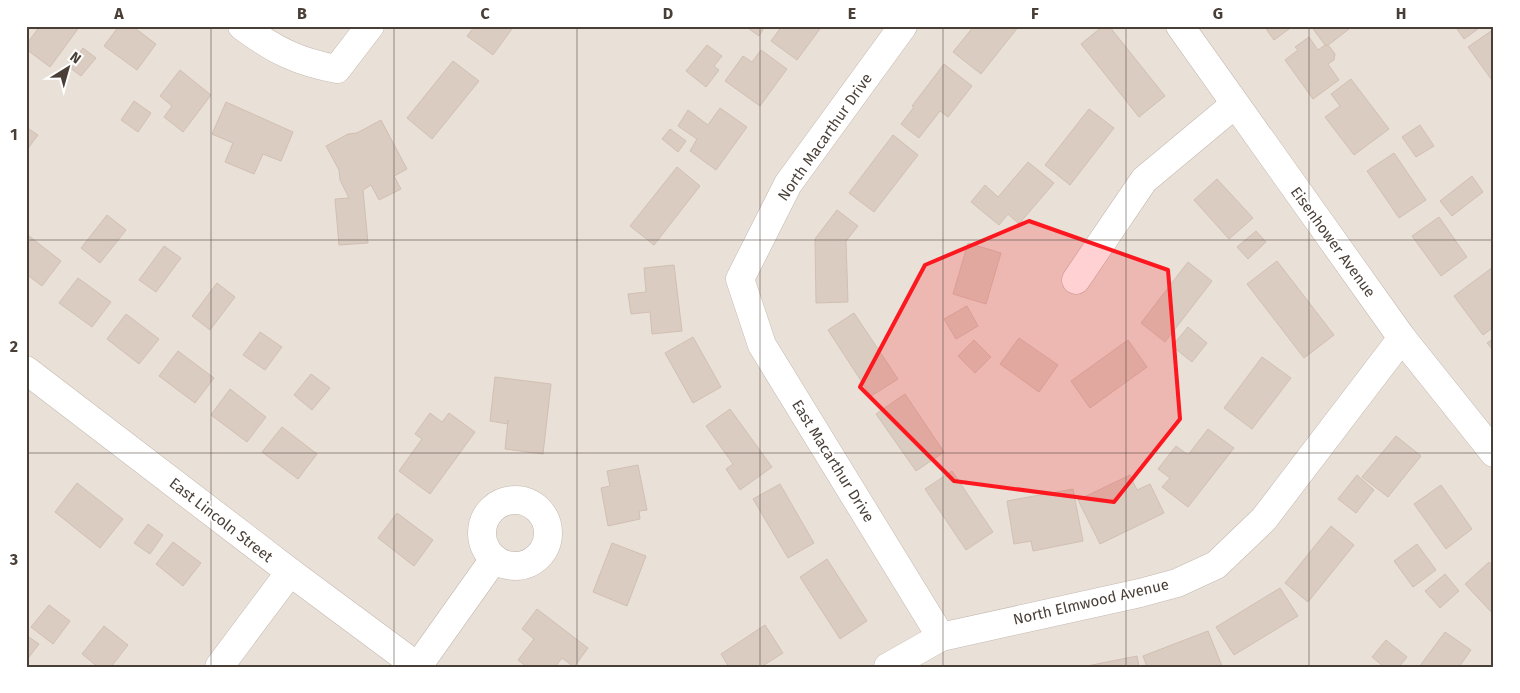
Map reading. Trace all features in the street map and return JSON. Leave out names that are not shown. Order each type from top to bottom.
[{"type":"street","points":[[242,26],[266,44],[295,58],[316,66],[337,69],[370,26]]},
{"type":"street","name":"North Macarthur Drive","points":[[740,279],[788,184],[903,26]]},
{"type":"street","name":"Eisenhower Avenue","points":[[1180,26],[1402,338],[1494,453]]},
{"type":"street","points":[[1076,280],[1144,180],[1234,104]]},
{"type":"street","name":"East Macarthur Drive","points":[[740,279],[762,345],[941,637]]},
{"type":"street","name":"North Elmwood Avenue","points":[[888,667],[941,637],[1140,593],[1177,583],[1216,565],[1264,519],[1402,338]]},
{"type":"street","name":"East Lincoln Street","points":[[26,370],[290,572],[418,666]]},
{"type":"street","points":[[418,666],[494,559]]},
{"type":"street","points":[[219,667],[290,572]]},
{"type":"highlighted area","points":[[1029,221],[1168,270],[1180,419],[1114,502],[954,481],[860,387],[925,265]]},
{"type":"shaded area","points":[[26,26],[1494,26],[1494,667],[26,667]]},
{"type":"building","points":[[40,26],[80,26],[50,67],[26,49],[26,45]]},
{"type":"building","points":[[119,26],[132,26],[156,44],[137,70],[104,46]]},
{"type":"building","points":[[475,26],[514,26],[493,55],[467,36]]},
{"type":"building","points":[[745,26],[765,26],[759,36]]},
{"type":"building","points":[[782,26],[822,26],[797,60],[771,41]]},
{"type":"building","points":[[974,26],[1019,26],[981,74],[953,52]]},
{"type":"building","points":[[1103,26],[1109,26],[1165,96],[1139,117],[1081,44]]},
{"type":"building","points":[[1264,26],[1293,26],[1274,40]]},
{"type":"building","points":[[1311,26],[1347,26],[1349,29],[1327,46]]},
{"type":"building","points":[[1455,26],[1482,26],[1464,39]]},
{"type":"building","points":[[1494,29],[1494,83],[1468,47]]},
{"type":"building","points":[[1309,37],[1318,50],[1325,45],[1329,46],[1335,54],[1334,60],[1328,64],[1339,80],[1313,99],[1285,60],[1298,50],[1295,47]]},
{"type":"building","points":[[707,45],[722,56],[714,66],[719,70],[706,87],[686,71]]},
{"type":"building","points":[[83,48],[96,58],[81,76],[69,67]]},
{"type":"building","points":[[761,50],[787,69],[760,106],[725,81],[743,56],[752,62]]},
{"type":"building","points":[[453,61],[479,81],[432,139],[407,118]]},
{"type":"building","points":[[944,64],[972,86],[948,117],[940,111],[919,138],[901,124],[914,107],[912,106]]},
{"type":"building","points":[[180,70],[211,95],[183,132],[164,117],[172,106],[160,96]]},
{"type":"building","points":[[1351,79],[1389,129],[1354,155],[1325,117],[1340,106],[1331,94]]},
{"type":"building","points":[[134,101],[151,113],[138,132],[121,120]]},
{"type":"building","points":[[226,102],[293,132],[281,161],[263,154],[254,174],[225,162],[233,143],[212,134]]},
{"type":"building","points":[[720,108],[747,127],[716,170],[690,151],[697,139],[678,126],[688,110],[708,125]]},
{"type":"building","points":[[1089,109],[1114,128],[1070,185],[1045,165]]},
{"type":"building","points":[[381,120],[407,169],[394,176],[401,189],[379,200],[371,185],[363,190],[368,243],[339,245],[335,199],[349,198],[340,180],[339,170],[326,146]]},
{"type":"building","points":[[1420,125],[1434,146],[1416,157],[1402,137]]},
{"type":"building","points":[[26,127],[38,135],[26,151]]},
{"type":"building","points":[[670,129],[686,141],[678,152],[662,139]]},
{"type":"building","points":[[893,135],[918,155],[874,212],[849,193]]},
{"type":"building","points":[[1394,153],[1426,200],[1399,218],[1367,171]]},
{"type":"building","points":[[1028,162],[1054,183],[1019,224],[1008,214],[999,225],[971,202],[985,185],[998,197]]},
{"type":"building","points":[[677,167],[700,186],[654,245],[630,226]]},
{"type":"building","points":[[1472,176],[1483,192],[1452,216],[1440,201]]},
{"type":"building","points":[[1217,179],[1253,218],[1229,239],[1194,200]]},
{"type":"building","points":[[837,210],[858,226],[846,241],[848,302],[816,303],[815,239]]},
{"type":"building","points":[[107,215],[126,230],[100,263],[81,248]]},
{"type":"building","points":[[1439,217],[1467,257],[1441,276],[1412,236]]},
{"type":"building","points":[[1256,231],[1266,242],[1248,259],[1237,247]]},
{"type":"building","points":[[29,236],[61,261],[42,286],[26,274],[26,240]]},
{"type":"building","points":[[968,243],[1001,253],[986,304],[953,294]]},
{"type":"building","points":[[164,246],[181,258],[156,292],[139,280]]},
{"type":"building","points":[[1277,261],[1334,335],[1304,358],[1247,284]]},
{"type":"building","points":[[1188,262],[1212,281],[1165,342],[1141,323]]},
{"type":"building","points":[[674,265],[682,331],[652,334],[650,312],[631,314],[628,294],[646,292],[644,268]]},
{"type":"building","points":[[1493,267],[1494,327],[1483,335],[1454,296]]},
{"type":"building","points":[[78,278],[111,302],[92,327],[59,303]]},
{"type":"building","points":[[217,283],[235,297],[210,330],[192,316]]},
{"type":"building","points":[[967,306],[978,326],[956,339],[944,319]]},
{"type":"building","points":[[854,313],[898,379],[871,396],[828,330]]},
{"type":"building","points":[[126,314],[159,339],[139,364],[107,339]]},
{"type":"building","points":[[1188,327],[1207,343],[1192,362],[1172,346]]},
{"type":"building","points":[[260,332],[282,347],[265,370],[243,355]]},
{"type":"building","points":[[693,337],[721,387],[693,403],[665,353]]},
{"type":"building","points":[[1019,338],[1058,365],[1039,392],[1000,364]]},
{"type":"building","points":[[1494,338],[1494,351],[1487,343]]},
{"type":"building","points":[[974,340],[991,357],[975,373],[958,356]]},
{"type":"building","points":[[1128,340],[1147,367],[1090,408],[1071,381]]},
{"type":"building","points":[[178,351],[214,378],[195,403],[159,376]]},
{"type":"building","points":[[1262,357],[1291,378],[1252,429],[1224,408]]},
{"type":"building","points":[[311,374],[330,388],[312,410],[294,395]]},
{"type":"building","points":[[495,377],[551,384],[543,454],[505,449],[508,424],[490,421]]},
{"type":"building","points":[[230,389],[266,417],[247,442],[211,415]]},
{"type":"building","points":[[905,394],[944,452],[916,471],[876,414]]},
{"type":"building","points":[[730,409],[772,467],[740,490],[726,469],[733,464],[706,426]]},
{"type":"building","points":[[430,413],[442,422],[449,413],[475,432],[430,494],[399,471],[422,439],[415,434]]},
{"type":"building","points":[[282,427],[317,454],[298,479],[262,452]]},
{"type":"building","points":[[1208,429],[1234,448],[1188,507],[1162,487],[1170,478],[1158,469],[1176,446],[1188,455]]},
{"type":"building","points":[[1396,436],[1421,456],[1388,497],[1362,477]]},
{"type":"building","points":[[638,465],[647,510],[639,511],[640,519],[608,526],[601,488],[610,486],[607,471]]},
{"type":"building","points":[[952,471],[993,532],[966,550],[925,489]]},
{"type":"building","points":[[1130,475],[1137,490],[1150,484],[1164,513],[1100,544],[1078,500]]},
{"type":"building","points":[[1357,475],[1374,490],[1356,513],[1338,499]]},
{"type":"building","points":[[77,483],[123,519],[100,548],[55,512]]},
{"type":"building","points":[[780,484],[814,543],[788,558],[753,499]]},
{"type":"building","points":[[1441,485],[1472,529],[1446,549],[1414,504]]},
{"type":"building","points":[[1073,489],[1083,541],[1033,551],[1031,541],[1014,544],[1007,501]]},
{"type":"building","points":[[397,513],[433,540],[414,566],[378,538]]},
{"type":"building","points":[[148,524],[163,535],[150,554],[134,543]]},
{"type":"building","points":[[1331,526],[1354,545],[1308,602],[1285,583]]},
{"type":"building","points":[[173,542],[201,563],[183,586],[156,564]]},
{"type":"building","points":[[612,543],[646,556],[627,606],[593,592]]},
{"type":"building","points":[[1417,544],[1436,570],[1413,587],[1394,561]]},
{"type":"building","points":[[827,559],[867,621],[840,639],[800,577]]},
{"type":"building","points":[[1489,562],[1494,567],[1494,615],[1465,584]]},
{"type":"building","points":[[1445,574],[1459,591],[1440,608],[1425,591]]},
{"type":"building","points":[[1280,588],[1298,616],[1234,655],[1216,627]]},
{"type":"building","points":[[49,605],[70,621],[53,644],[31,627]]},
{"type":"building","points":[[537,609],[588,648],[574,667],[562,658],[555,667],[527,667],[518,660],[534,639],[522,629]]},
{"type":"building","points":[[765,625],[783,653],[761,667],[729,667],[721,654]]},
{"type":"building","points":[[104,626],[128,645],[111,667],[98,667],[82,654]]},
{"type":"building","points":[[1208,631],[1222,666],[1147,667],[1143,656]]},
{"type":"building","points":[[1445,632],[1471,650],[1459,667],[1419,667]]},
{"type":"building","points":[[26,635],[39,644],[26,661]]},
{"type":"building","points":[[1386,640],[1407,657],[1399,667],[1384,667],[1372,657]]},
{"type":"building","points":[[1137,656],[1139,667],[1082,667]]}]
